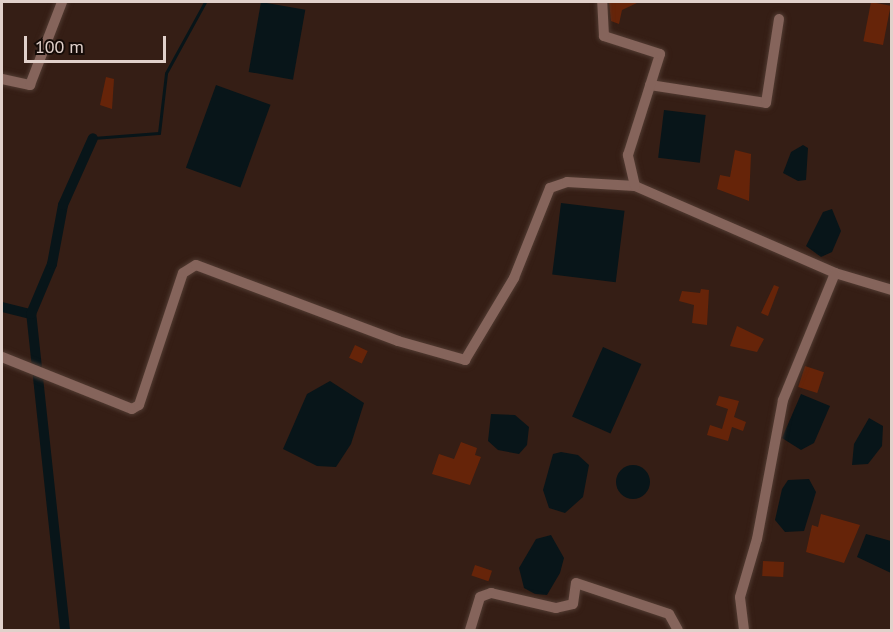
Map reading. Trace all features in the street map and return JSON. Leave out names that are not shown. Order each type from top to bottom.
[{"type":"street","points":[[2,79],[30,86],[62,2]]},
{"type":"street","points":[[602,2],[604,36],[660,54],[628,155],[635,186]]},
{"type":"street","points":[[650,85],[766,103],[778,19]]},
{"type":"street","points":[[2,357],[132,409],[139,405],[183,273],[196,266],[398,341],[465,360],[514,278],[550,188],[567,182],[635,186],[835,273],[891,291]]},
{"type":"street","points":[[744,630],[740,597],[783,400],[835,273]]},
{"type":"street","points":[[470,630],[480,597],[491,593],[556,608],[573,604],[576,583],[669,614],[678,630]]},
{"type":"shaded area","points":[[261,2],[305,10],[293,80],[249,72]]},
{"type":"shaded area","points":[[216,85],[271,105],[240,188],[186,168]]},
{"type":"shaded area","points":[[664,110],[706,115],[700,163],[658,158]]},
{"type":"shaded area","points":[[803,145],[808,148],[806,180],[798,181],[783,173],[791,152]]},
{"type":"shaded area","points":[[561,203],[625,211],[616,282],[552,274]]},
{"type":"shaded area","points":[[832,209],[841,231],[832,252],[821,257],[806,246],[823,212]]},
{"type":"shaded area","points":[[603,347],[641,364],[610,434],[572,416]]},
{"type":"shaded area","points":[[330,381],[364,403],[351,444],[336,467],[317,466],[283,449],[307,394]]},
{"type":"shaded area","points":[[801,394],[830,406],[814,443],[801,450],[782,438]]},
{"type":"shaded area","points":[[491,414],[515,415],[529,427],[527,445],[519,454],[498,450],[488,441]]},
{"type":"shaded area","points":[[869,418],[883,426],[882,446],[868,464],[852,465],[854,444]]},
{"type":"shaded area","points":[[561,452],[578,455],[589,465],[583,497],[565,513],[549,508],[543,490],[553,454]]},
{"type":"shaded area","points":[[633,465],[645,470],[650,482],[645,494],[633,499],[621,494],[616,482],[621,470]]},
{"type":"shaded area","points":[[809,479],[816,492],[804,531],[785,532],[775,520],[782,489],[788,480]]},
{"type":"shaded area","points":[[866,534],[891,541],[891,573],[857,557]]},
{"type":"shaded area","points":[[551,535],[564,558],[560,573],[547,595],[535,594],[524,588],[519,568],[536,539]]},
{"type":"building","points":[[609,2],[639,2],[622,10],[619,24],[611,21]]},
{"type":"building","points":[[871,2],[891,6],[883,45],[863,41]]},
{"type":"building","points":[[106,77],[114,79],[112,109],[100,105]]},
{"type":"building","points":[[735,150],[751,154],[749,201],[717,189],[720,175],[730,177]]},
{"type":"building","points":[[774,285],[779,287],[768,316],[761,313]]},
{"type":"building","points":[[701,289],[709,290],[707,325],[692,323],[694,305],[679,301],[682,291],[700,293]]},
{"type":"building","points":[[737,326],[764,339],[757,352],[730,346]]},
{"type":"building","points":[[355,345],[368,351],[362,364],[349,358]]},
{"type":"building","points":[[805,366],[824,372],[817,393],[798,387]]},
{"type":"building","points":[[719,396],[739,401],[734,417],[746,422],[743,431],[732,427],[728,441],[707,435],[710,425],[722,429],[728,409],[716,405]]},
{"type":"building","points":[[461,442],[477,448],[475,455],[481,457],[470,485],[432,474],[439,454],[454,459]]},
{"type":"building","points":[[821,514],[860,525],[844,563],[806,552],[812,525],[818,527]]},
{"type":"building","points":[[763,561],[784,562],[783,577],[762,576]]},
{"type":"building","points":[[475,565],[492,571],[488,581],[471,575]]},
{"type":"waterway","points":[[93,138],[159,133],[166,73],[205,2]]},
{"type":"waterway","points":[[65,630],[31,314],[52,264],[63,205],[93,138]]},
{"type":"waterway","points":[[2,307],[31,314]]}]
